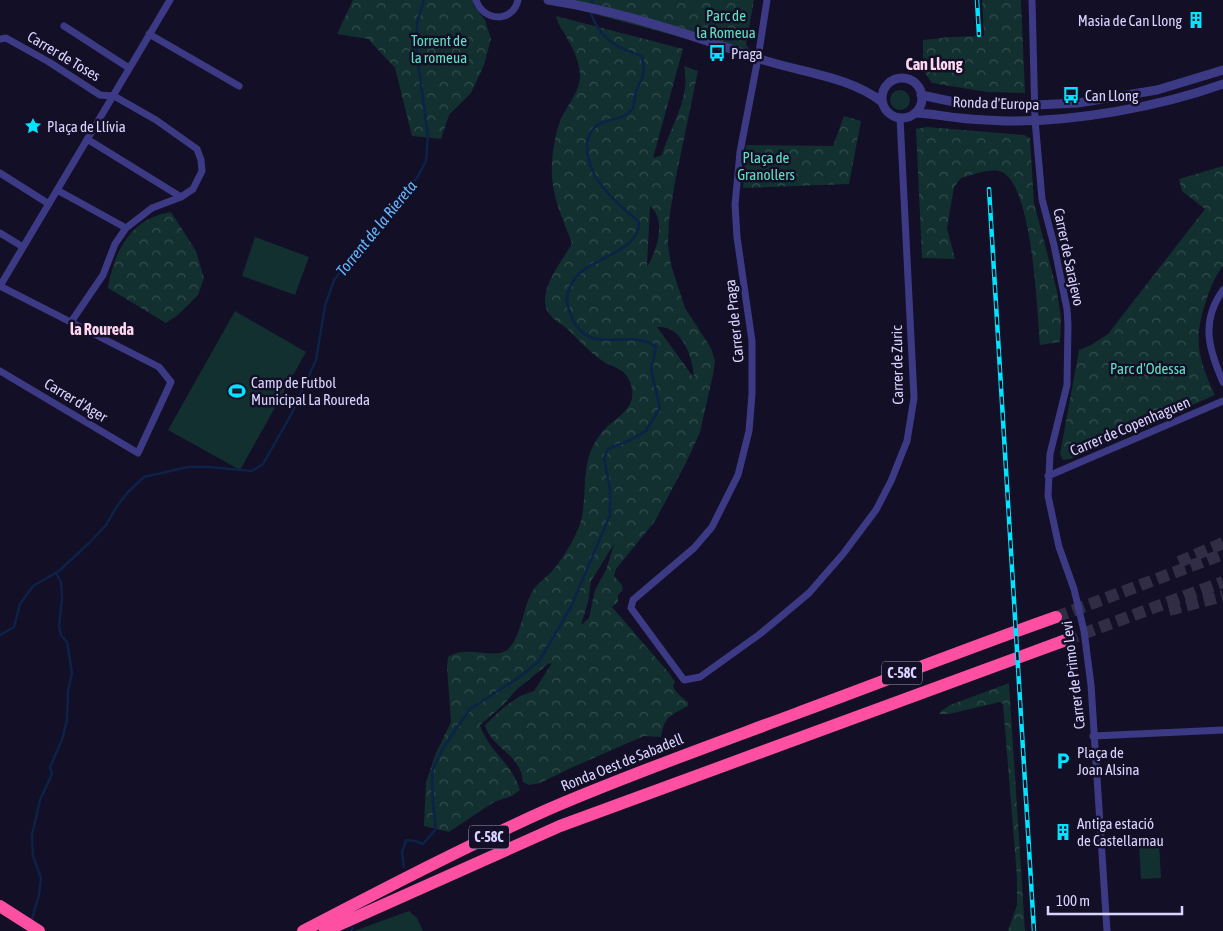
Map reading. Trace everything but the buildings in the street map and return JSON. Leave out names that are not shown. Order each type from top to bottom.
[{"type":"highway","name":"Ronda Oest de Sabadell","points":[[303,931],[440,861],[551,809],[653,766],[1056,617]]},
{"type":"highway","name":"C-58C","points":[[325,931],[560,826],[1066,640]]},
{"type":"highway","points":[[0,906],[25,927]]},
{"type":"highway","points":[[0,912],[25,927],[39,931]]},
{"type":"street","points":[[170,0],[0,286],[71,322],[101,279],[115,244],[126,228],[152,208],[181,197]]},
{"type":"street","points":[[476,0],[485,14],[497,18],[512,11],[517,5],[518,0]]},
{"type":"street","points":[[548,0],[584,6],[647,21],[758,58],[862,88],[882,102],[888,113],[900,118]]},
{"type":"street","name":"Carrer de Praga","points":[[700,677],[684,680],[631,608],[633,600],[694,548],[712,527],[738,475],[749,431],[752,394],[752,341],[737,237],[735,205],[740,152],[758,58],[766,0]]},
{"type":"street","name":"Carrer de Sarajevo","points":[[1032,0],[1035,120],[1042,199],[1054,245],[1068,325],[1067,385],[1050,454],[1048,476],[1048,496],[1059,547]]},
{"type":"street","points":[[64,26],[129,68]]},
{"type":"street","points":[[150,34],[239,86]]},
{"type":"street","name":"Carrer de Toses","points":[[0,39],[6,38],[100,94],[114,96],[156,120],[197,149],[202,171],[193,189],[181,197]]},
{"type":"street","name":"Ronda d'Europa","points":[[921,95],[964,104],[1035,105],[1078,103],[1157,90],[1223,70]]},
{"type":"street","points":[[862,88],[878,87],[894,80],[906,79],[916,85],[921,95],[921,102],[915,113]]},
{"type":"street","points":[[882,102],[883,92],[889,83]]},
{"type":"street","name":"Ronda d'Europa","points":[[900,118],[915,113],[1007,121],[1079,116],[1159,103],[1223,84]]},
{"type":"street","name":"Carrer de Zuric","points":[[700,677],[760,634],[809,593],[827,573],[876,510],[891,481],[907,441],[914,398],[900,118]]},
{"type":"street","points":[[87,139],[181,197]]},
{"type":"street","points":[[0,174],[49,204]]},
{"type":"street","points":[[57,190],[126,228]]},
{"type":"street","points":[[0,233],[23,247]]},
{"type":"street","points":[[1223,290],[1209,318],[1209,340],[1214,362],[1223,382]]},
{"type":"street","name":"Carrer d'Ager","points":[[0,371],[138,453],[171,382],[159,367],[71,322]]},
{"type":"street","name":"Carrer de Copenhaguen","points":[[1048,476],[1223,401]]},
{"type":"street","name":"Carrer de Primo Levi","points":[[1059,547],[1074,589],[1084,631],[1091,685],[1107,931]]},
{"type":"street","points":[[1094,736],[1223,730]]},
{"type":"green space","name":"Torrent de la romeua","points":[[353,0],[473,0],[474,6],[485,20],[491,39],[484,65],[471,93],[449,115],[441,139],[412,136],[395,68],[368,39],[337,34]]},
{"type":"green space","name":"Parc de la Romeua","points":[[542,0],[754,0],[746,45],[758,58]]},
{"type":"green space","points":[[982,0],[1021,0],[1025,93],[987,92],[932,83],[923,70],[923,40],[984,36]]},
{"type":"green space","points":[[556,16],[683,49],[653,158],[662,155],[679,111],[685,89],[684,66],[698,71],[675,182],[669,220],[668,245],[671,265],[685,308],[711,348],[715,361],[713,375],[700,432],[687,461],[655,521],[616,569],[614,576],[622,585],[623,590],[618,595],[618,602],[612,607],[669,673],[675,682],[673,686],[679,695],[688,702],[688,706],[669,717],[664,724],[661,737],[644,736],[540,783],[529,785],[523,782],[517,764],[496,743],[485,725],[504,707],[520,696],[534,691],[552,663],[548,664],[516,690],[503,705],[480,725],[489,742],[517,781],[520,790],[512,796],[494,802],[449,832],[424,826],[426,782],[436,753],[451,722],[448,657],[455,653],[463,652],[502,653],[512,645],[519,631],[532,592],[557,565],[578,530],[582,515],[586,471],[590,453],[603,430],[623,414],[632,397],[630,382],[625,374],[593,354],[550,315],[546,307],[545,297],[551,278],[572,243],[553,188],[552,164],[559,125],[578,88],[580,76],[574,53]],"holes":[[[650,206],[658,219],[659,236],[647,267]],[[657,327],[673,331],[679,337],[688,352],[694,378]],[[614,544],[606,570],[595,590],[589,618],[581,625],[588,602],[591,581]]]},
{"type":"green space","points":[[900,90],[907,93],[910,100],[907,107],[900,110],[893,107],[890,100],[893,93]]},
{"type":"green space","name":"Plaça de Granollers","points":[[844,116],[861,121],[849,184],[743,188],[746,145],[833,146]]},
{"type":"green space","points":[[927,127],[1024,135],[1030,138],[1034,203],[1057,291],[1061,318],[1060,342],[1040,345],[1032,252],[1027,225],[1021,201],[1012,182],[1002,172],[993,170],[961,178],[954,187],[947,228],[955,259],[922,258],[916,129]]},
{"type":"green space","name":"Parc d'Odessa","points":[[1223,166],[1223,266],[1213,283],[1206,301],[1199,338],[1201,360],[1215,395],[1070,459],[1063,460],[1060,454],[1079,350],[1108,334],[1205,209],[1182,191],[1179,179]]},
{"type":"green space","points":[[171,212],[196,251],[204,278],[198,295],[179,314],[166,323],[108,288],[115,261],[127,238],[145,221],[157,215]]},
{"type":"green space","points":[[255,237],[309,257],[295,295],[242,276]]},
{"type":"green space","name":"Camp de Futbol Municipal La Roureda","points":[[235,311],[306,352],[240,470],[168,430]]},
{"type":"green space","points":[[1009,683],[1025,931],[1008,931],[1017,905],[1017,877],[1003,704],[1000,702],[949,714],[939,714],[950,705]]},
{"type":"green space","points":[[1159,843],[1161,878],[1141,879],[1139,844]]},
{"type":"green space","points":[[409,911],[417,918],[423,931],[354,931]]},
{"type":"waterway","name":"Torrent de la Riereta","points":[[0,635],[14,627],[20,604],[33,586],[59,571],[89,543],[106,525],[128,492],[144,477],[188,467],[252,471],[263,464],[292,413],[316,360],[325,306],[334,280],[397,199],[417,178],[426,161],[428,136],[417,55],[417,23],[424,0]]},
{"type":"waterway","points":[[590,6],[593,0]]},
{"type":"waterway","points":[[404,867],[402,852],[406,840],[423,844],[436,829],[432,771],[443,748],[470,709],[521,676],[539,661],[571,607],[610,515],[610,489],[604,458],[608,449],[646,431],[660,408],[651,370],[656,347],[645,341],[632,339],[606,340],[594,338],[583,333],[574,321],[567,302],[570,287],[576,277],[630,242],[637,233],[639,222],[598,181],[592,171],[587,142],[591,131],[595,127],[620,118],[633,109],[636,91],[642,79],[644,69],[642,56],[610,41],[598,28],[590,11]]},
{"type":"waterway","points":[[31,922],[39,895],[41,878],[33,856],[32,835],[40,800],[52,774],[50,767],[62,740],[67,720],[68,691],[72,673],[67,642],[61,635],[59,626],[62,599],[61,582],[56,573]]},
{"type":"tunnel","points":[[1179,562],[1223,543]]},
{"type":"tunnel","points":[[1056,617],[1223,554]]},
{"type":"tunnel","points":[[1066,640],[1223,582]]},
{"type":"tunnel","points":[[1169,610],[1223,596]]},
{"type":"railway","points":[[977,0],[979,35]]},
{"type":"railway","points":[[989,189],[1034,931]]},
{"type":"place","name":"Masia de Can Llong","points":[[1196,20]]},
{"type":"place","name":"Praga","points":[[717,53]]},
{"type":"place","name":"Can Llong","points":[[1071,95]]},
{"type":"place","name":"Plaça de Llívia","points":[[33,126]]},
{"type":"place","name":"Camp de Futbol Municipal La Roureda","points":[[237,391]]},
{"type":"place","name":"Plaça de Joan Alsina","points":[[1063,761]]},
{"type":"place","name":"Antiga estació de Castellarnau","points":[[1063,832]]},
{"type":"district","name":"Can Llong","points":[[934,64]]},
{"type":"district","name":"la Roureda","points":[[102,329]]}]
